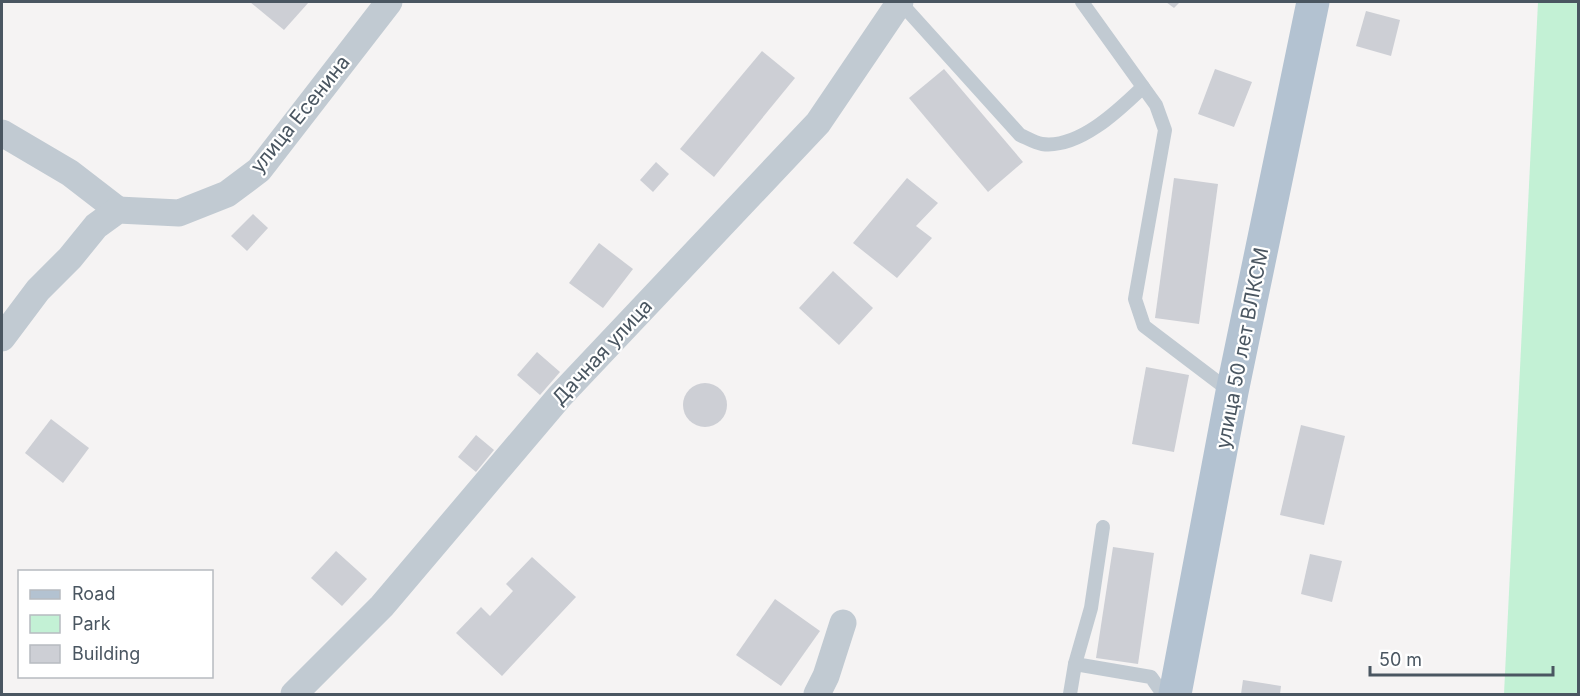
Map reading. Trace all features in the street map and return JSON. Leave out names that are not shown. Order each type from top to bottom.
[{"type":"main road","name":"улица 50 лет ВЛКСМ","points":[[1175,694],[1232,392],[1313,2]]},
{"type":"street","name":"улица Есенина","points":[[118,210],[179,213],[227,194],[259,170],[389,2]]},
{"type":"street","name":"Дачная улица","points":[[294,694],[382,606],[560,396],[818,123],[900,2]]},
{"type":"street","points":[[2,133],[70,173],[118,210],[96,226],[70,258],[38,290],[2,338]]},
{"type":"street","points":[[817,694],[826,676],[843,623]]},
{"type":"lane","points":[[900,2],[1020,135],[1042,144],[1074,139],[1112,117],[1143,87]]},
{"type":"lane","points":[[1082,2],[1156,105],[1166,130],[1136,298],[1144,326],[1232,392]]},
{"type":"lane","points":[[1070,694],[1075,664],[1091,608],[1103,527]]},
{"type":"lane","points":[[1075,664],[1151,677],[1164,694]]},
{"type":"green space","points":[[1538,2],[1578,2],[1578,694],[1504,694]]},
{"type":"building","points":[[250,2],[309,2],[284,30]]},
{"type":"building","points":[[1166,2],[1180,2],[1174,8]]},
{"type":"building","points":[[1366,11],[1400,20],[1391,56],[1356,46]]},
{"type":"building","points":[[762,51],[795,78],[714,177],[680,149]]},
{"type":"building","points":[[944,69],[1023,162],[988,192],[909,98]]},
{"type":"building","points":[[1215,69],[1252,82],[1234,127],[1198,114]]},
{"type":"building","points":[[656,162],[669,174],[653,192],[640,180]]},
{"type":"building","points":[[907,178],[938,203],[916,226],[932,238],[897,278],[853,243]]},
{"type":"building","points":[[1174,178],[1218,184],[1199,324],[1155,318]]},
{"type":"building","points":[[253,214],[268,228],[247,251],[231,236]]},
{"type":"building","points":[[599,243],[633,269],[603,308],[569,283]]},
{"type":"building","points":[[833,271],[873,308],[839,345],[799,308]]},
{"type":"building","points":[[537,352],[560,372],[540,395],[517,375]]},
{"type":"building","points":[[1146,367],[1189,375],[1174,452],[1132,444]]},
{"type":"building","points":[[705,383],[720,390],[727,405],[720,420],[705,427],[690,420],[683,405],[690,390]]},
{"type":"building","points":[[51,419],[89,448],[63,483],[25,453]]},
{"type":"building","points":[[1301,425],[1345,436],[1324,525],[1280,515]]},
{"type":"building","points":[[476,435],[494,450],[476,472],[458,457]]},
{"type":"building","points":[[1113,547],[1154,553],[1138,664],[1096,658]]},
{"type":"building","points":[[336,551],[367,579],[342,606],[311,578]]},
{"type":"building","points":[[1310,554],[1342,561],[1332,602],[1301,594]]},
{"type":"building","points":[[532,557],[576,597],[502,676],[456,633],[481,607],[490,616],[513,591],[506,584]]},
{"type":"building","points":[[775,599],[820,631],[781,686],[736,655]]},
{"type":"building","points":[[1243,680],[1281,686],[1280,694],[1241,694]]}]
